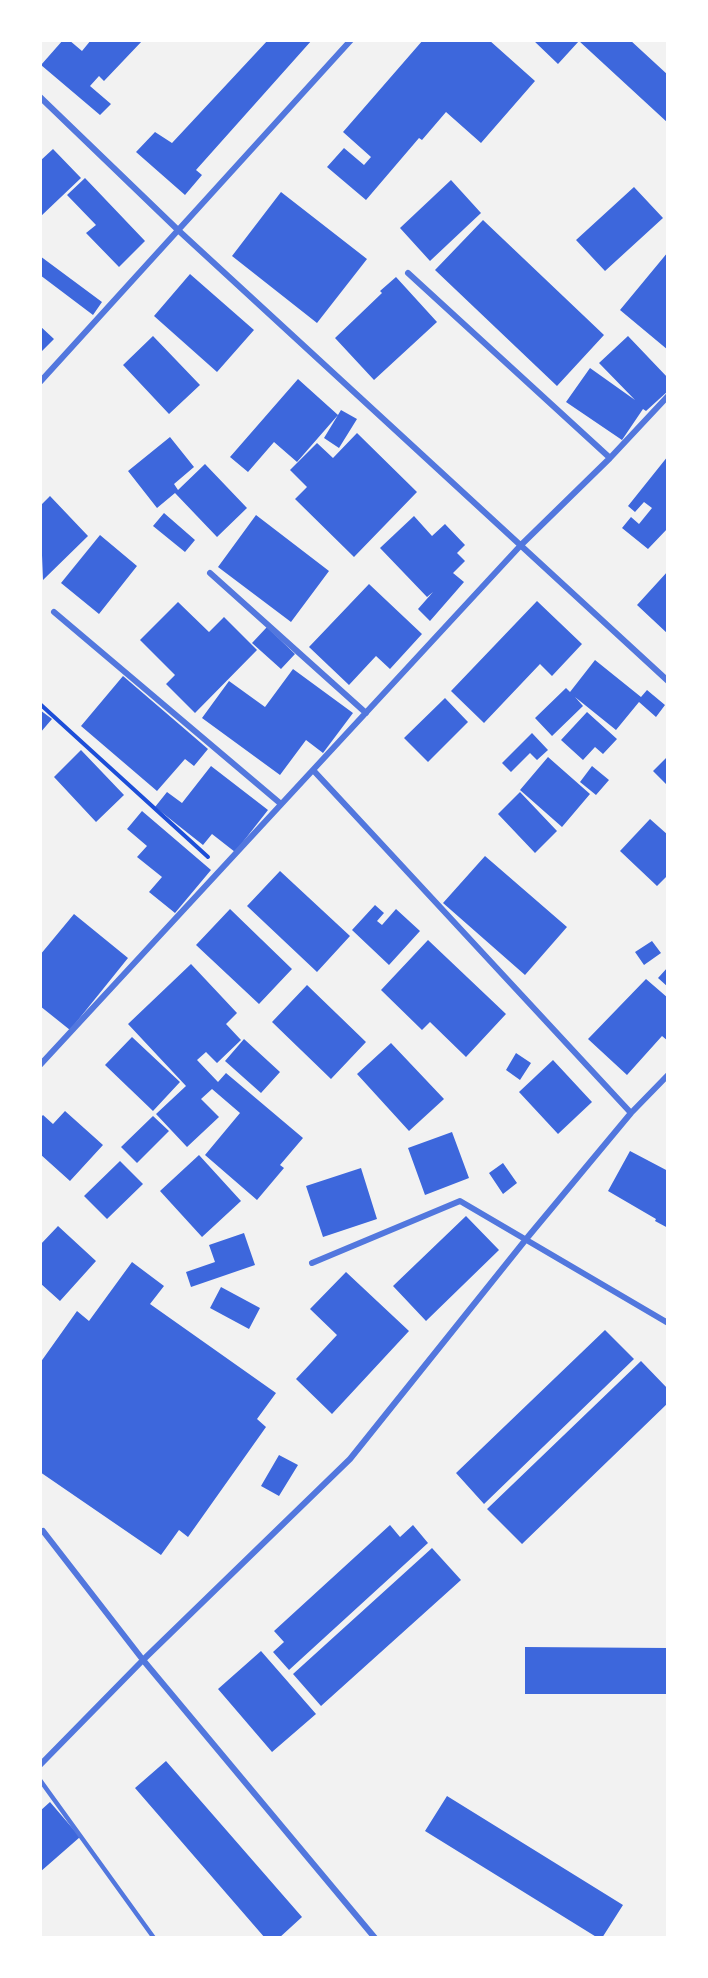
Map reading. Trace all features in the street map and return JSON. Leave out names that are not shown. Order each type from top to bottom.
[{"type":"street","points":[[40,382],[351,40]]},
{"type":"street","points":[[40,97],[178,230],[668,681]]},
{"type":"street","points":[[408,273],[610,459]]},
{"type":"street","points":[[40,1065],[521,545],[610,459],[668,396]]},
{"type":"street","points":[[210,573],[366,712]]},
{"type":"street","points":[[54,612],[281,804]]},
{"type":"street","points":[[313,770],[631,1113]]},
{"type":"street","points":[[40,1765],[143,1660],[350,1460],[527,1238],[631,1113],[668,1075]]},
{"type":"street","points":[[312,1263],[460,1201],[527,1238],[668,1323]]},
{"type":"street","points":[[43,1531],[143,1660],[375,1938]]},
{"type":"lane","points":[[40,1780],[154,1938]]},
{"type":"path","points":[[40,704],[222,869]]},
{"type":"building","points":[[63,40],[69,40],[82,51],[91,40],[143,40],[104,81],[99,76],[90,86],[111,104],[100,115],[41,65]]},
{"type":"building","points":[[268,40],[312,40],[196,170],[202,175],[185,195],[136,152],[155,132],[172,143]]},
{"type":"building","points":[[423,40],[489,40],[535,81],[481,143],[446,112],[422,140],[419,138],[366,200],[327,167],[344,148],[364,165],[371,157],[343,132]]},
{"type":"building","points":[[533,40],[630,40],[668,75],[668,123],[579,41],[558,64]]},
{"type":"building","points":[[53,149],[81,178],[40,217],[40,161]]},
{"type":"building","points":[[85,178],[145,241],[119,267],[86,233],[96,225],[67,195]]},
{"type":"building","points":[[451,180],[481,213],[430,261],[400,228]]},
{"type":"building","points":[[634,187],[663,218],[605,271],[576,240]]},
{"type":"building","points":[[281,192],[367,259],[317,323],[232,256]]},
{"type":"building","points":[[483,220],[604,335],[557,386],[435,270]]},
{"type":"building","points":[[668,252],[668,350],[620,310]]},
{"type":"building","points":[[40,256],[102,302],[93,315],[40,275]]},
{"type":"building","points":[[190,274],[254,330],[217,372],[154,316]]},
{"type":"building","points":[[396,277],[437,322],[374,380],[335,338]]},
{"type":"building","points":[[40,326],[54,339],[40,353]]},
{"type":"building","points":[[153,336],[200,385],[169,414],[123,365]]},
{"type":"building","points":[[628,336],[668,378],[668,391],[646,411],[643,409],[622,440],[566,402],[590,368],[635,400],[599,363]]},
{"type":"building","points":[[298,379],[338,415],[297,462],[274,442],[248,472],[230,457]]},
{"type":"building","points":[[341,410],[357,419],[339,448],[324,438]]},
{"type":"building","points":[[357,433],[417,492],[354,557],[295,499],[307,487],[290,470],[317,443],[333,458]]},
{"type":"building","points":[[170,437],[194,467],[174,484],[178,490],[205,464],[247,508],[217,537],[175,493],[157,508],[128,471]]},
{"type":"building","points":[[668,456],[668,528],[648,549],[622,528],[631,517],[639,524],[652,508],[644,502],[635,512],[628,506]]},
{"type":"building","points":[[50,496],[88,536],[43,580],[40,506]]},
{"type":"building","points":[[164,513],[195,540],[185,552],[153,526]]},
{"type":"building","points":[[256,515],[329,571],[291,622],[218,567]]},
{"type":"building","points":[[414,516],[432,536],[445,524],[465,545],[457,553],[465,561],[453,573],[464,582],[430,621],[418,609],[433,592],[427,597],[380,548]]},
{"type":"building","points":[[100,535],[137,566],[99,614],[61,583]]},
{"type":"building","points":[[668,571],[668,634],[637,605]]},
{"type":"building","points":[[369,584],[422,634],[390,669],[376,656],[349,685],[309,647]]},
{"type":"building","points":[[537,601],[582,644],[552,676],[540,664],[484,723],[451,691]]},
{"type":"building","points":[[178,602],[209,632],[224,617],[257,650],[195,713],[166,684],[175,675],[140,640]]},
{"type":"building","points":[[267,627],[295,654],[281,669],[252,643]]},
{"type":"building","points":[[595,660],[641,697],[647,690],[665,705],[656,717],[639,702],[616,730],[575,697],[583,706],[552,736],[535,718],[566,688],[570,692]]},
{"type":"building","points":[[293,669],[353,713],[323,753],[306,740],[280,775],[202,718],[229,681],[265,707]]},
{"type":"building","points":[[123,676],[208,749],[194,766],[185,759],[157,791],[81,726]]},
{"type":"building","points":[[445,698],[468,722],[428,762],[404,738]]},
{"type":"building","points":[[40,710],[52,719],[40,733]]},
{"type":"building","points":[[587,712],[617,739],[603,754],[595,747],[583,760],[561,740]]},
{"type":"building","points":[[532,733],[548,750],[537,760],[530,753],[511,772],[502,763]]},
{"type":"building","points":[[81,750],[124,795],[96,822],[54,777]]},
{"type":"building","points":[[668,756],[668,786],[653,771]]},
{"type":"building","points":[[548,757],[590,794],[562,827],[520,790]]},
{"type":"building","points":[[211,766],[268,810],[235,852],[212,834],[203,845],[155,807],[167,792],[182,803]]},
{"type":"building","points":[[592,766],[609,780],[596,795],[580,782]]},
{"type":"building","points":[[520,792],[557,831],[535,853],[498,814]]},
{"type":"building","points":[[142,811],[211,870],[175,913],[149,892],[162,877],[137,857],[147,846],[127,829]]},
{"type":"building","points":[[650,819],[668,835],[668,875],[657,886],[620,851]]},
{"type":"building","points":[[485,856],[567,927],[525,975],[443,903]]},
{"type":"building","points":[[280,871],[350,936],[317,972],[247,906]]},
{"type":"building","points":[[375,905],[384,913],[377,921],[382,925],[396,909],[420,931],[389,965],[352,930]]},
{"type":"building","points":[[230,909],[292,969],[259,1004],[196,945]]},
{"type":"building","points":[[74,914],[128,958],[70,1030],[40,1006],[40,955]]},
{"type":"building","points":[[428,940],[506,1014],[466,1057],[430,1022],[422,1030],[381,990]]},
{"type":"building","points":[[652,941],[661,953],[644,965],[635,952]]},
{"type":"building","points":[[191,964],[237,1013],[226,1024],[241,1040],[217,1063],[206,1052],[197,1060],[218,1082],[226,1073],[303,1138],[280,1165],[284,1168],[257,1200],[205,1155],[240,1113],[212,1089],[201,1099],[219,1117],[187,1147],[156,1114],[186,1086],[128,1024]]},
{"type":"building","points":[[668,967],[668,987],[658,978]]},
{"type":"building","points":[[646,979],[668,998],[668,1041],[662,1036],[627,1075],[588,1039]]},
{"type":"building","points":[[307,985],[366,1042],[331,1079],[272,1022]]},
{"type":"building","points":[[132,1037],[180,1082],[153,1111],[105,1065]]},
{"type":"building","points":[[244,1039],[280,1072],[261,1093],[225,1061]]},
{"type":"building","points":[[391,1043],[444,1099],[409,1131],[357,1074]]},
{"type":"building","points":[[516,1053],[531,1063],[520,1080],[506,1070]]},
{"type":"building","points":[[553,1060],[592,1102],[558,1134],[519,1092]]},
{"type":"building","points":[[65,1111],[103,1145],[70,1181],[40,1154],[40,1118],[43,1115],[53,1124]]},
{"type":"building","points":[[153,1116],[169,1131],[137,1163],[121,1147]]},
{"type":"building","points":[[452,1132],[469,1178],[425,1195],[408,1148]]},
{"type":"building","points":[[630,1151],[668,1171],[668,1228],[608,1191]]},
{"type":"building","points":[[199,1155],[241,1201],[202,1237],[160,1191]]},
{"type":"building","points":[[120,1161],[143,1184],[107,1219],[84,1196]]},
{"type":"building","points":[[503,1163],[517,1183],[503,1194],[489,1173]]},
{"type":"building","points":[[361,1168],[377,1219],[323,1237],[306,1186]]},
{"type":"building","points":[[466,1216],[499,1250],[426,1321],[393,1286]]},
{"type":"building","points":[[58,1226],[96,1261],[60,1301],[40,1283],[40,1245]]},
{"type":"building","points":[[244,1233],[255,1265],[191,1287],[186,1272],[215,1262],[209,1245]]},
{"type":"building","points":[[132,1262],[164,1286],[150,1304],[276,1393],[257,1419],[266,1427],[188,1537],[179,1530],[161,1555],[40,1472],[40,1363],[77,1311],[89,1321]]},
{"type":"building","points":[[346,1272],[409,1331],[332,1414],[296,1379],[337,1335],[310,1309]]},
{"type":"building","points":[[221,1287],[260,1308],[249,1329],[210,1308]]},
{"type":"building","points":[[605,1330],[634,1359],[484,1504],[456,1473]]},
{"type":"building","points":[[641,1361],[668,1389],[668,1403],[522,1544],[487,1509]]},
{"type":"building","points":[[279,1455],[298,1465],[279,1496],[261,1486]]},
{"type":"building","points":[[390,1525],[400,1537],[413,1525],[428,1543],[289,1670],[273,1652],[284,1642],[274,1631]]},
{"type":"building","points":[[432,1548],[461,1580],[321,1706],[293,1674]]},
{"type":"building","points":[[525,1647],[668,1648],[668,1694],[525,1694]]},
{"type":"building","points":[[261,1651],[316,1714],[272,1752],[218,1689]]},
{"type":"building","points":[[166,1761],[302,1917],[279,1938],[265,1938],[135,1788]]},
{"type":"building","points":[[447,1796],[623,1905],[602,1938],[598,1938],[425,1831]]},
{"type":"building","points":[[50,1802],[80,1837],[40,1872],[40,1811]]}]
